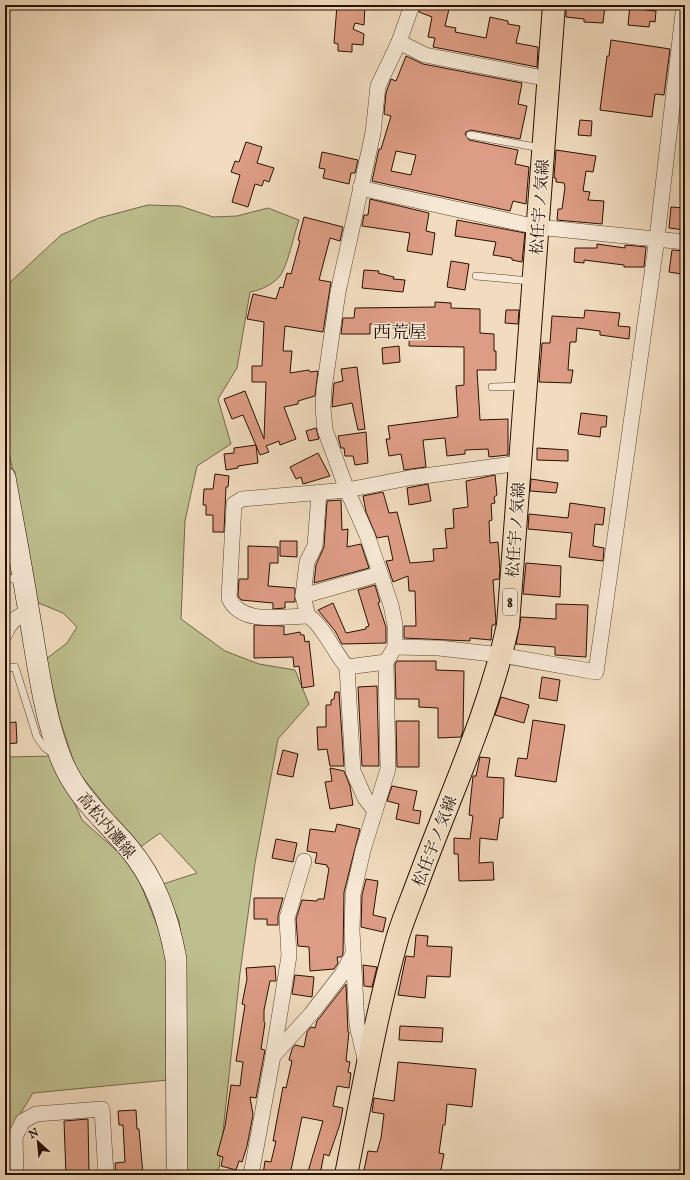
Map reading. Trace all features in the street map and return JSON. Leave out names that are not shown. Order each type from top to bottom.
[{"type":"main road","name":"松任宇ノ気線","points":[[346,1175],[368,1067],[398,935],[440,822],[482,716],[502,655],[509,610],[554,5]]},
{"type":"main road","name":"高松内灘線","points":[[5,476],[14,579],[29,611],[37,662],[60,756],[73,785],[129,848],[153,883],[170,926],[176,959],[177,1175]]},
{"type":"street","points":[[368,1067],[357,1025],[353,954],[353,894],[363,850],[388,769],[386,662],[395,647],[395,625],[367,535],[347,490],[325,430],[323,408],[324,389],[338,292],[373,133],[378,86],[399,42],[412,5]]},
{"type":"street","points":[[395,647],[438,648],[502,655],[596,672],[657,238],[684,5]]},
{"type":"street","points":[[399,42],[425,55],[549,79]]},
{"type":"street","points":[[360,188],[537,227],[685,242]]},
{"type":"street","points":[[308,616],[260,618],[245,613],[232,605],[228,598],[234,504],[242,499],[347,490],[409,478],[520,463]]},
{"type":"street","points":[[319,493],[315,546],[307,562],[303,596],[308,616],[320,626],[338,657],[347,667],[353,771],[365,798],[375,811]]},
{"type":"street","points":[[303,596],[380,574]]},
{"type":"street","points":[[5,634],[9,624],[18,616],[29,611]]},
{"type":"street","points":[[347,667],[386,662]]},
{"type":"street","points":[[251,1175],[274,1056],[289,956],[287,918],[304,861]]},
{"type":"street","points":[[274,1056],[311,1014],[342,974],[353,954]]},
{"type":"street","points":[[16,1175],[15,1136],[23,1121],[36,1114],[102,1109],[106,1175]]},
{"type":"lane","points":[[470,135],[544,148]]},
{"type":"lane","points":[[476,276],[534,282]]},
{"type":"lane","points":[[492,387],[526,386]]},
{"type":"lane","points":[[5,671],[8,668],[15,667],[37,737],[45,748],[60,756]]},
{"type":"green space","points":[[148,205],[180,206],[213,217],[237,216],[268,208],[299,220],[288,257],[280,276],[266,287],[250,292],[237,368],[218,399],[231,444],[197,466],[185,521],[181,619],[225,651],[259,664],[295,670],[309,704],[278,739],[255,863],[240,973],[219,1169],[206,1175],[187,1175],[185,967],[179,921],[163,884],[197,873],[160,833],[139,848],[76,769],[60,720],[46,659],[67,643],[77,627],[63,613],[36,602],[30,558],[5,432],[5,287],[61,235],[99,218]]},
{"type":"green space","points":[[54,756],[82,820],[133,865],[165,945],[168,1080],[33,1093],[5,1139],[5,757]]},
{"type":"building","points":[[337,5],[365,5],[364,25],[355,23],[353,29],[364,34],[363,45],[352,44],[352,52],[338,51],[338,44],[334,43]]},
{"type":"building","points":[[421,5],[450,5],[445,26],[456,28],[455,32],[486,38],[490,17],[508,21],[508,24],[520,26],[516,43],[538,47],[537,67],[433,47],[435,38],[428,37],[432,17],[419,12]]},
{"type":"building","points":[[566,5],[605,5],[603,23],[584,22],[584,19],[566,17]]},
{"type":"building","points":[[630,5],[645,5],[645,10],[656,11],[655,22],[650,21],[649,27],[628,25]]},
{"type":"building","points":[[611,40],[670,49],[664,95],[655,94],[652,117],[600,110],[607,56],[609,56]]},
{"type":"building","points":[[406,56],[423,64],[522,83],[518,104],[527,106],[520,139],[471,130],[465,134],[469,140],[518,150],[515,164],[529,167],[526,204],[513,201],[510,211],[372,181],[379,149],[381,149],[391,116],[384,114],[386,93],[391,79],[396,81]],"holes":[[[396,151],[416,155],[411,175],[391,171]]]},
{"type":"building","points":[[580,120],[592,121],[591,136],[578,135]]},
{"type":"building","points":[[246,142],[262,147],[257,163],[274,168],[269,182],[264,180],[262,186],[255,184],[248,207],[232,202],[240,175],[231,172],[235,161],[239,162]]},
{"type":"building","points":[[556,150],[596,156],[593,172],[586,171],[583,191],[590,192],[588,200],[604,201],[602,224],[557,220],[558,209],[562,209],[565,187],[564,183],[556,182],[556,178],[554,178]]},
{"type":"building","points":[[322,152],[358,160],[355,173],[351,173],[349,184],[323,178],[325,169],[319,168]]},
{"type":"building","points":[[370,199],[429,213],[426,231],[435,233],[432,255],[407,251],[410,233],[362,226],[364,215],[368,215]]},
{"type":"building","points":[[671,207],[685,208],[685,230],[669,228]]},
{"type":"building","points":[[304,217],[343,227],[340,241],[330,238],[319,280],[331,282],[323,332],[285,326],[283,351],[292,351],[290,373],[309,370],[310,372],[318,371],[315,396],[298,401],[298,404],[284,407],[296,439],[280,445],[279,441],[266,446],[269,452],[260,455],[243,415],[232,419],[224,399],[245,391],[264,439],[266,382],[252,382],[252,366],[262,366],[264,322],[247,319],[253,294],[276,299],[280,287],[283,288],[287,273],[291,274],[300,241],[298,240]]},
{"type":"building","points":[[457,220],[525,233],[522,262],[512,260],[512,258],[493,255],[496,242],[455,236]]},
{"type":"building","points":[[597,244],[625,248],[625,245],[646,247],[644,267],[624,267],[624,265],[584,260],[584,263],[574,262],[575,248],[597,248]]},
{"type":"building","points":[[672,250],[684,251],[681,274],[669,272]]},
{"type":"building","points":[[451,261],[469,264],[465,290],[447,287]]},
{"type":"building","points":[[364,270],[379,271],[378,273],[394,277],[393,279],[405,280],[403,292],[362,288]]},
{"type":"building","points":[[435,302],[451,303],[451,308],[480,309],[480,333],[494,334],[496,370],[477,370],[480,420],[508,419],[508,455],[489,457],[488,449],[465,450],[465,454],[447,456],[445,438],[423,440],[426,467],[404,470],[401,454],[389,456],[386,439],[390,439],[388,426],[458,417],[456,386],[464,385],[464,347],[409,346],[410,324],[370,324],[370,334],[341,334],[343,318],[354,318],[355,308],[435,307]]},
{"type":"building","points":[[506,310],[519,310],[518,324],[505,323]]},
{"type":"building","points":[[585,310],[620,313],[618,326],[630,327],[629,339],[600,335],[600,331],[577,328],[576,342],[570,342],[568,370],[573,370],[571,383],[539,382],[542,343],[550,343],[552,316],[584,318]]},
{"type":"building","points":[[399,346],[400,362],[383,364],[382,348]]},
{"type":"building","points":[[357,367],[365,429],[358,430],[352,403],[332,407],[334,383],[343,381],[341,369]]},
{"type":"building","points":[[581,413],[607,416],[606,427],[601,427],[600,437],[578,434]]},
{"type":"building","points":[[316,428],[319,439],[309,441],[306,431]]},
{"type":"building","points":[[366,432],[368,463],[355,465],[353,456],[345,456],[344,448],[341,448],[338,436]]},
{"type":"building","points":[[256,445],[258,463],[238,466],[238,468],[226,470],[224,454],[234,453],[234,448]]},
{"type":"building","points":[[537,448],[568,450],[568,461],[537,460]]},
{"type":"building","points":[[318,453],[330,476],[303,484],[301,477],[296,479],[290,467]]},
{"type":"building","points":[[215,474],[229,476],[228,487],[226,487],[224,532],[213,532],[213,515],[206,515],[206,505],[203,505],[204,489],[213,489]]},
{"type":"building","points":[[495,475],[497,495],[494,497],[495,503],[491,504],[492,520],[489,521],[490,543],[498,542],[500,571],[499,579],[493,580],[496,622],[495,625],[492,625],[491,640],[470,638],[470,641],[404,638],[404,626],[416,626],[415,591],[409,591],[408,576],[393,582],[386,561],[393,560],[388,536],[377,538],[366,512],[363,496],[383,492],[389,513],[397,512],[410,563],[434,561],[433,549],[447,548],[445,529],[454,528],[453,509],[468,507],[466,481]]},
{"type":"building","points":[[531,479],[558,483],[556,493],[530,491]]},
{"type":"building","points":[[428,484],[431,501],[409,505],[407,488]]},
{"type":"building","points":[[341,500],[342,530],[348,529],[347,547],[361,544],[369,568],[314,583],[316,565],[324,547],[327,501]]},
{"type":"building","points":[[570,503],[605,508],[603,525],[595,524],[593,546],[604,548],[603,561],[569,557],[572,533],[528,529],[529,514],[568,518]]},
{"type":"building","points":[[280,541],[297,541],[297,557],[280,556]]},
{"type":"building","points":[[248,546],[278,547],[278,563],[270,563],[268,586],[295,588],[295,602],[285,602],[285,608],[273,609],[273,603],[241,600],[238,596],[239,579],[248,579]]},
{"type":"building","points":[[526,563],[561,566],[560,597],[523,594]]},
{"type":"building","points":[[375,585],[380,602],[378,603],[386,627],[386,643],[342,644],[335,631],[318,610],[333,603],[346,633],[366,629],[366,627],[369,626],[358,590]]},
{"type":"building","points":[[556,604],[588,605],[586,657],[555,655],[555,647],[516,644],[521,617],[556,619]]},
{"type":"building","points":[[254,625],[284,626],[284,635],[300,632],[301,635],[304,635],[305,642],[309,641],[314,686],[302,688],[299,666],[294,667],[293,657],[254,658]]},
{"type":"building","points":[[397,661],[436,661],[436,670],[464,671],[463,730],[461,737],[438,738],[438,708],[419,707],[419,699],[396,699],[395,664]]},
{"type":"building","points":[[542,677],[560,680],[557,701],[539,698]]},
{"type":"building","points":[[377,686],[379,766],[362,766],[358,687]]},
{"type":"building","points":[[335,692],[339,692],[344,766],[330,766],[327,749],[318,750],[317,727],[326,727],[326,705],[331,705],[331,700],[334,699]]},
{"type":"building","points":[[501,697],[529,705],[524,723],[495,715]]},
{"type":"building","points":[[533,720],[565,725],[556,782],[515,776],[518,758],[527,759]]},
{"type":"building","points":[[396,721],[419,721],[419,767],[397,767]]},
{"type":"building","points":[[16,722],[17,743],[5,744],[5,723]]},
{"type":"building","points":[[283,750],[298,754],[293,777],[277,774]]},
{"type":"building","points":[[480,757],[490,758],[487,777],[504,778],[503,818],[500,818],[497,840],[480,838],[479,863],[493,862],[494,880],[459,881],[458,854],[454,854],[454,838],[470,839],[473,816],[469,815],[473,776],[476,776]]},
{"type":"building","points":[[330,768],[344,771],[350,786],[353,805],[330,809],[325,782],[332,781]]},
{"type":"building","points":[[392,786],[417,791],[413,810],[421,811],[419,824],[396,819],[399,804],[387,801]]},
{"type":"building","points":[[337,824],[360,829],[344,892],[343,954],[341,957],[337,957],[338,963],[334,969],[310,971],[309,947],[298,946],[296,919],[302,900],[317,901],[318,899],[324,899],[329,868],[327,865],[315,863],[317,853],[307,851],[310,829],[335,832]]},
{"type":"building","points":[[276,839],[297,843],[293,862],[272,858]]},
{"type":"building","points":[[366,879],[378,881],[373,915],[386,918],[383,932],[361,927],[362,895]]},
{"type":"building","points":[[254,898],[283,898],[278,916],[278,925],[267,925],[267,919],[254,919]]},
{"type":"building","points":[[416,935],[428,936],[427,946],[452,947],[450,977],[427,976],[425,998],[398,995],[406,956],[414,957]]},
{"type":"building","points":[[363,965],[377,967],[372,987],[364,986]]},
{"type":"building","points":[[275,966],[276,981],[270,981],[264,1010],[265,1023],[261,1049],[265,1050],[256,1098],[250,1097],[253,1115],[247,1146],[242,1162],[239,1161],[236,1170],[221,1166],[223,1157],[217,1155],[225,1126],[231,1085],[240,1086],[243,1062],[236,1061],[245,1005],[242,1004],[247,979],[246,968]]},
{"type":"building","points":[[295,975],[314,977],[312,997],[292,994]]},
{"type":"building","points":[[346,984],[349,1032],[346,1061],[350,1062],[348,1072],[351,1073],[349,1088],[337,1086],[333,1106],[343,1108],[340,1124],[329,1156],[324,1154],[320,1175],[307,1175],[323,1121],[302,1117],[290,1175],[263,1175],[265,1161],[271,1162],[276,1141],[273,1141],[283,1087],[286,1088],[292,1061],[289,1060],[292,1049],[295,1045],[304,1047],[307,1032],[311,1027],[315,1028],[317,1021]]},
{"type":"building","points":[[400,1026],[443,1028],[442,1042],[399,1040]]},
{"type":"building","points":[[398,1062],[476,1069],[472,1107],[447,1104],[445,1125],[443,1125],[439,1153],[444,1154],[440,1175],[363,1175],[368,1151],[377,1152],[381,1138],[384,1114],[372,1112],[374,1098],[394,1101]]},
{"type":"building","points":[[136,1110],[143,1175],[116,1175],[115,1163],[125,1162],[123,1125],[119,1125],[118,1111]]},
{"type":"building","points":[[88,1119],[89,1175],[66,1175],[64,1121]]},
{"type":"district","name":"西荒屋","points":[[400,332]]}]
